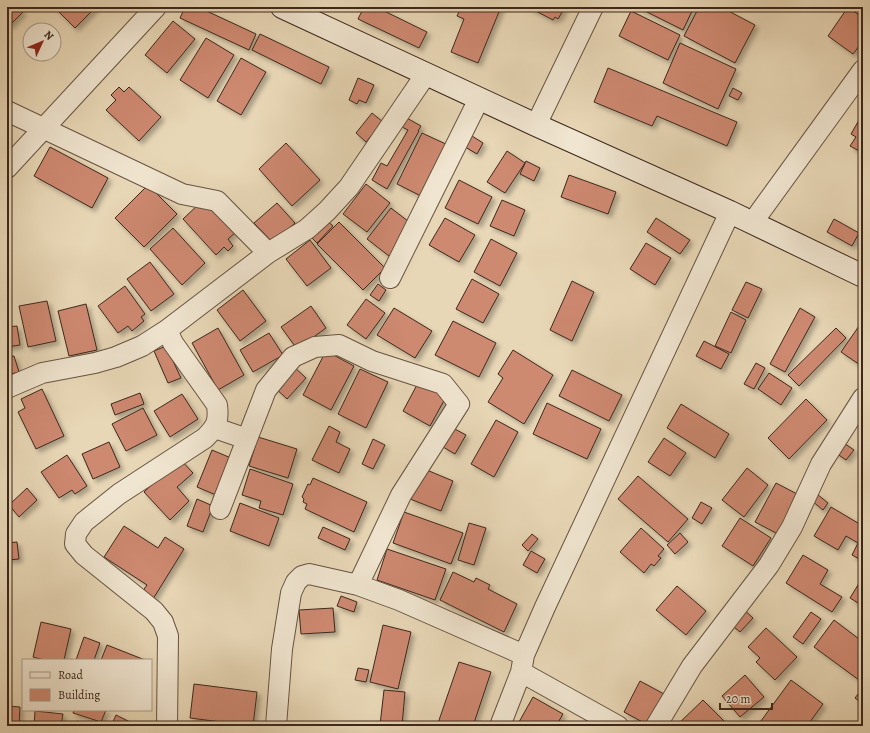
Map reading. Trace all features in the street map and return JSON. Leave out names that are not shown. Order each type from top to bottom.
[{"type":"main road","points":[[283,7],[479,99],[730,212],[863,276]]},
{"type":"street","points":[[7,168],[156,7]]},
{"type":"street","points":[[536,125],[593,7]]},
{"type":"street","points":[[752,223],[863,70]]},
{"type":"street","points":[[7,388],[42,373],[95,363],[116,357],[142,346],[167,330],[268,253],[307,229],[327,211],[349,186],[426,74]]},
{"type":"street","points":[[390,278],[479,99]]},
{"type":"street","points":[[7,111],[182,194],[217,201],[268,253]]},
{"type":"street","points":[[500,726],[522,664],[579,531],[730,212]]},
{"type":"street","points":[[167,330],[173,343],[216,405],[218,416],[215,428],[205,438],[119,494],[84,522],[76,534],[75,544],[84,555],[154,611],[163,622],[168,636],[167,726]]},
{"type":"street","points":[[220,509],[266,390],[293,357],[315,347],[339,345],[372,361],[443,384],[459,404],[401,495],[358,585]]},
{"type":"street","points":[[656,726],[692,666],[769,565],[792,527],[821,464],[863,398]]},
{"type":"street","points":[[215,428],[247,439]]},
{"type":"street","points":[[276,726],[282,649],[291,593],[296,582],[302,576],[309,574],[358,585],[399,600],[522,664],[618,726]]},
{"type":"building","points":[[7,7],[18,7],[23,12],[9,26],[7,24]]},
{"type":"building","points":[[54,7],[96,7],[75,28]]},
{"type":"building","points":[[185,7],[198,7],[256,34],[249,50],[180,18]]},
{"type":"building","points":[[364,7],[376,7],[427,32],[419,48],[358,19]]},
{"type":"building","points":[[461,7],[501,7],[478,63],[451,52],[464,19],[457,16]]},
{"type":"building","points":[[528,7],[565,7],[558,19],[555,17],[553,20]]},
{"type":"building","points":[[637,7],[694,7],[683,30]]},
{"type":"building","points":[[699,7],[721,7],[755,25],[735,63],[684,36]]},
{"type":"building","points":[[848,7],[863,18],[863,41],[853,54],[828,36]]},
{"type":"building","points":[[631,11],[680,35],[668,60],[619,36]]},
{"type":"building","points":[[173,21],[195,39],[167,73],[145,55]]},
{"type":"building","points":[[260,34],[329,67],[321,84],[252,50]]},
{"type":"building","points":[[206,38],[234,55],[208,98],[180,80]]},
{"type":"building","points":[[680,43],[736,69],[718,109],[663,83]]},
{"type":"building","points":[[241,58],[266,72],[241,115],[217,101]]},
{"type":"building","points":[[608,68],[737,122],[727,146],[657,116],[652,126],[594,102]]},
{"type":"building","points":[[358,78],[374,85],[366,103],[359,100],[357,104],[349,100]]},
{"type":"building","points":[[119,87],[124,92],[129,87],[161,117],[139,141],[106,110],[116,100],[111,95]]},
{"type":"building","points":[[733,88],[742,93],[738,100],[729,96]]},
{"type":"building","points":[[372,113],[383,122],[366,142],[356,133]]},
{"type":"building","points":[[405,117],[421,126],[387,189],[372,180],[381,163],[387,166],[408,130],[400,126]]},
{"type":"building","points":[[859,120],[863,123],[863,153],[850,146],[856,137],[851,134]]},
{"type":"building","points":[[422,133],[448,145],[423,197],[397,184]]},
{"type":"building","points":[[472,136],[483,143],[477,154],[465,147]]},
{"type":"building","points":[[286,143],[320,180],[292,206],[259,169]]},
{"type":"building","points":[[50,147],[108,178],[92,208],[34,176]]},
{"type":"building","points":[[507,151],[525,163],[505,193],[487,182]]},
{"type":"building","points":[[526,161],[540,168],[534,181],[520,174]]},
{"type":"building","points":[[569,175],[616,192],[608,214],[561,197]]},
{"type":"building","points":[[459,180],[492,197],[478,224],[445,208]]},
{"type":"building","points":[[366,184],[390,203],[367,232],[343,214]]},
{"type":"building","points":[[148,185],[177,214],[144,247],[115,218]]},
{"type":"building","points":[[502,200],[525,210],[514,236],[490,226]]},
{"type":"building","points":[[200,203],[206,209],[211,204],[236,232],[228,239],[233,246],[228,251],[224,247],[216,255],[183,219]]},
{"type":"building","points":[[277,203],[295,223],[273,243],[254,223]]},
{"type":"building","points":[[391,208],[413,225],[389,256],[367,239]]},
{"type":"building","points":[[445,218],[475,235],[459,262],[429,245]]},
{"type":"building","points":[[656,218],[690,240],[680,254],[647,232]]},
{"type":"building","points":[[325,219],[333,226],[317,243],[309,235]]},
{"type":"building","points":[[834,219],[859,233],[852,246],[827,232]]},
{"type":"building","points":[[339,222],[385,268],[363,290],[317,244]]},
{"type":"building","points":[[173,228],[205,263],[182,285],[150,249]]},
{"type":"building","points":[[491,239],[517,253],[500,286],[474,272]]},
{"type":"building","points":[[310,240],[331,268],[307,286],[286,259]]},
{"type":"building","points":[[646,243],[671,258],[655,285],[630,269]]},
{"type":"building","points":[[150,262],[174,294],[151,311],[127,279]]},
{"type":"building","points":[[472,279],[499,294],[483,323],[456,309]]},
{"type":"building","points":[[572,281],[594,292],[572,341],[550,330]]},
{"type":"building","points":[[746,282],[762,289],[748,318],[732,310]]},
{"type":"building","points":[[378,284],[386,290],[379,301],[370,295]]},
{"type":"building","points":[[125,286],[145,314],[141,317],[144,321],[132,331],[128,326],[118,333],[98,306]]},
{"type":"building","points":[[243,290],[266,321],[240,341],[217,310]]},
{"type":"building","points":[[366,299],[385,313],[366,339],[347,325]]},
{"type":"building","points":[[47,301],[56,341],[28,347],[19,306]]},
{"type":"building","points":[[86,304],[97,350],[69,356],[58,311]]},
{"type":"building","points":[[311,306],[326,328],[297,349],[281,327]]},
{"type":"building","points":[[394,308],[432,331],[415,358],[377,335]]},
{"type":"building","points":[[800,308],[815,317],[785,372],[770,364]]},
{"type":"building","points":[[731,312],[746,320],[731,353],[715,346]]},
{"type":"building","points":[[453,321],[496,343],[479,377],[435,355]]},
{"type":"building","points":[[17,326],[20,345],[7,347],[7,327]]},
{"type":"building","points":[[859,326],[863,329],[863,367],[841,352]]},
{"type":"building","points":[[218,328],[244,375],[218,390],[192,343]]},
{"type":"building","points":[[836,328],[846,338],[799,386],[788,375]]},
{"type":"building","points":[[269,333],[283,355],[253,372],[240,350]]},
{"type":"building","points":[[704,341],[729,354],[721,369],[696,356]]},
{"type":"building","points":[[166,346],[181,378],[168,383],[154,351]]},
{"type":"building","points":[[513,350],[553,375],[524,424],[488,402],[503,378],[498,374]]},
{"type":"building","points":[[326,351],[354,366],[331,410],[303,395]]},
{"type":"building","points":[[14,356],[19,372],[7,375],[7,357]]},
{"type":"building","points":[[756,363],[765,368],[754,389],[744,384]]},
{"type":"building","points":[[292,365],[306,378],[287,399],[273,386]]},
{"type":"building","points":[[360,369],[388,382],[366,428],[338,414]]},
{"type":"building","points":[[572,370],[622,395],[609,421],[559,396]]},
{"type":"building","points":[[769,373],[792,388],[781,405],[758,389]]},
{"type":"building","points":[[418,383],[446,397],[430,426],[403,411]]},
{"type":"building","points":[[42,389],[64,436],[36,449],[18,412],[25,408],[21,399]]},
{"type":"building","points":[[140,393],[144,404],[115,415],[111,404]]},
{"type":"building","points":[[182,394],[198,419],[170,437],[154,411]]},
{"type":"building","points":[[806,399],[827,420],[789,459],[768,438]]},
{"type":"building","points":[[547,403],[601,429],[587,459],[533,434]]},
{"type":"building","points":[[681,404],[729,434],[715,458],[667,428]]},
{"type":"building","points":[[143,408],[157,435],[126,451],[112,424]]},
{"type":"building","points":[[496,420],[518,432],[494,477],[471,464]]},
{"type":"building","points":[[329,426],[340,432],[336,442],[350,449],[339,473],[312,460]]},
{"type":"building","points":[[453,428],[466,435],[455,454],[443,447]]},
{"type":"building","points":[[258,437],[297,449],[288,478],[249,466]]},
{"type":"building","points":[[664,438],[686,453],[670,476],[648,462]]},
{"type":"building","points":[[373,439],[385,445],[373,469],[362,464]]},
{"type":"building","points":[[841,441],[854,450],[846,460],[833,451]]},
{"type":"building","points":[[109,442],[120,467],[93,479],[82,454]]},
{"type":"building","points":[[212,450],[231,458],[216,495],[197,487]]},
{"type":"building","points":[[67,455],[87,486],[75,494],[72,490],[59,498],[41,472]]},
{"type":"building","points":[[180,459],[193,473],[177,487],[189,501],[170,520],[144,492]]},
{"type":"building","points":[[422,468],[453,481],[441,511],[410,499]]},
{"type":"building","points":[[747,468],[768,485],[744,517],[722,500]]},
{"type":"building","points":[[250,469],[293,484],[283,515],[259,508],[261,501],[242,495]]},
{"type":"building","points":[[638,476],[688,519],[668,542],[618,499]]},
{"type":"building","points":[[313,478],[367,502],[354,532],[305,509],[307,504],[303,502],[304,499],[302,497],[308,484],[310,485]]},
{"type":"building","points":[[776,483],[799,495],[778,534],[755,522]]},
{"type":"building","points":[[27,488],[37,500],[19,517],[9,505]]},
{"type":"building","points":[[817,494],[828,503],[823,510],[812,501]]},
{"type":"building","points":[[197,499],[213,506],[203,532],[187,526]]},
{"type":"building","points":[[701,502],[712,508],[702,524],[692,518]]},
{"type":"building","points":[[240,503],[279,518],[269,546],[230,531]]},
{"type":"building","points":[[831,507],[863,526],[863,561],[852,555],[858,543],[846,536],[838,550],[814,536]]},
{"type":"building","points":[[404,512],[463,533],[451,564],[393,543]]},
{"type":"building","points":[[740,518],[771,538],[753,566],[722,546]]},
{"type":"building","points":[[469,523],[486,528],[474,565],[458,560]]},
{"type":"building","points":[[124,526],[158,548],[165,537],[184,549],[153,599],[142,592],[147,585],[104,557]]},
{"type":"building","points":[[323,527],[350,539],[345,550],[318,538]]},
{"type":"building","points":[[641,528],[664,549],[658,556],[661,558],[654,566],[651,564],[644,573],[620,552]]},
{"type":"building","points":[[680,533],[688,542],[675,554],[667,545]]},
{"type":"building","points":[[532,534],[538,539],[528,551],[522,545]]},
{"type":"building","points":[[17,542],[19,559],[7,560],[7,543]]},
{"type":"building","points":[[387,549],[446,569],[435,600],[377,580]]},
{"type":"building","points":[[531,551],[545,559],[537,573],[523,565]]},
{"type":"building","points":[[803,555],[828,570],[820,584],[842,597],[832,612],[786,583]]},
{"type":"building","points":[[453,572],[474,582],[476,578],[490,585],[488,589],[517,604],[504,632],[440,600]]},
{"type":"building","points":[[861,580],[863,582],[863,606],[850,598]]},
{"type":"building","points":[[677,586],[706,611],[686,635],[656,610]]},
{"type":"building","points":[[341,596],[357,602],[354,612],[337,606]]},
{"type":"building","points":[[333,608],[335,632],[301,634],[299,610]]},
{"type":"building","points":[[742,608],[753,618],[740,632],[728,622]]},
{"type":"building","points":[[811,612],[821,619],[803,644],[793,637]]},
{"type":"building","points":[[834,620],[863,642],[863,683],[814,647]]},
{"type":"building","points":[[41,622],[71,629],[64,659],[40,659],[33,657]]},
{"type":"building","points":[[383,625],[411,632],[398,689],[370,682]]},
{"type":"building","points":[[766,628],[797,657],[775,680],[756,662],[760,658],[748,647]]},
{"type":"building","points":[[84,637],[100,643],[94,659],[76,659]]},
{"type":"building","points":[[107,645],[142,659],[101,659]]},
{"type":"building","points":[[459,662],[491,672],[473,726],[437,726]]},
{"type":"building","points":[[358,668],[369,670],[366,682],[355,680]]},
{"type":"building","points":[[745,675],[764,697],[740,717],[722,696]]},
{"type":"building","points":[[791,680],[823,704],[807,726],[759,726],[758,725]]},
{"type":"building","points":[[640,681],[664,694],[648,725],[624,712]]},
{"type":"building","points":[[194,684],[257,692],[253,726],[190,718]]},
{"type":"building","points":[[384,690],[405,692],[402,726],[380,725]]},
{"type":"building","points":[[861,690],[863,691],[863,704],[855,698]]},
{"type":"building","points":[[533,697],[563,714],[556,726],[526,726],[519,722]]},
{"type":"building","points":[[703,700],[725,722],[721,726],[676,726]]},
{"type":"building","points":[[7,706],[20,707],[19,726],[7,726]]},
{"type":"building","points":[[35,711],[63,714],[61,726],[34,726]]},
{"type":"building","points":[[74,711],[106,711],[101,722],[73,713]]},
{"type":"building","points":[[116,715],[130,722],[129,726],[111,726]]},
{"type":"building","points":[[77,721],[94,726],[75,726]]}]
